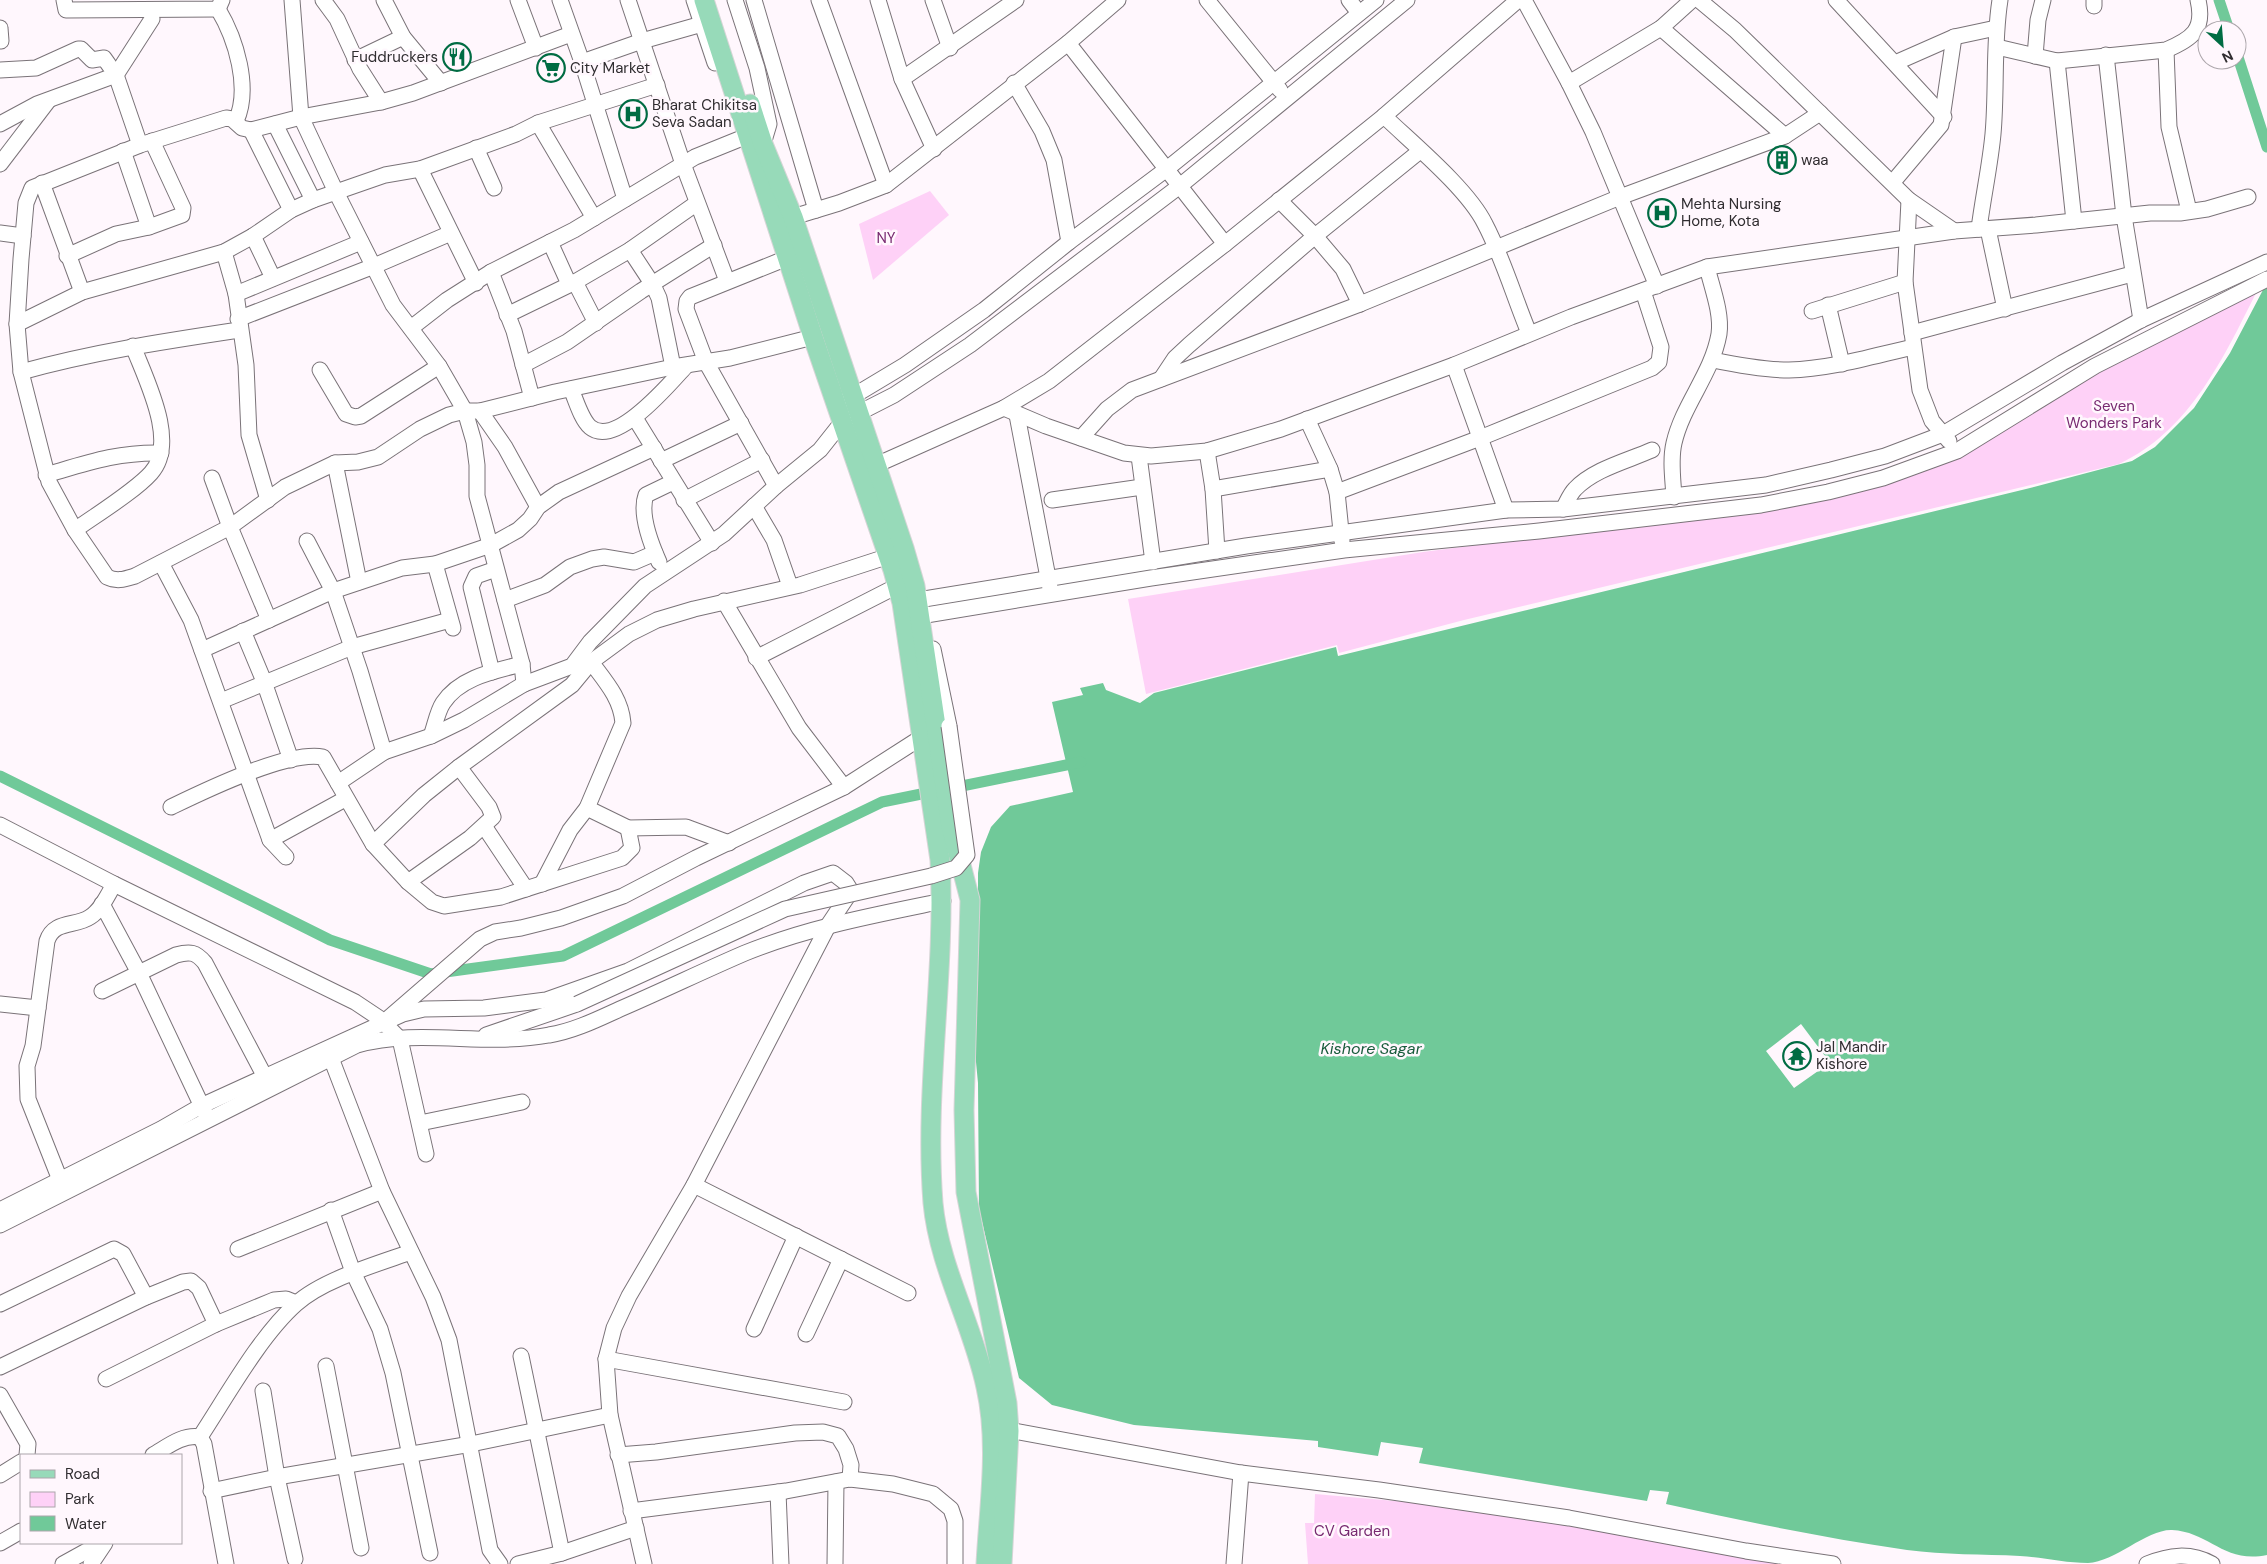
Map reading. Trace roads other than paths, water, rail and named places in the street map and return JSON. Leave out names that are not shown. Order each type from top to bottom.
[{"type":"main road","points":[[704,0],[745,108]]},
{"type":"main road","points":[[717,0],[752,137],[787,258],[813,337],[876,465],[904,548],[928,743],[944,828],[970,900],[964,1110],[966,1192],[1003,1378],[1001,1429],[1002,1564]]},
{"type":"main road","points":[[752,137],[792,217],[889,556],[910,609]]},
{"type":"main road","points":[[944,828],[943,901],[931,1162],[934,1205],[943,1255],[1001,1429],[986,1564]]},
{"type":"street","points":[[64,0],[66,10],[220,5],[237,48],[242,104],[236,121]]},
{"type":"street","points":[[292,0],[301,117],[336,192],[393,305],[439,366],[464,411],[476,457],[477,496],[522,664],[524,684]]},
{"type":"street","points":[[323,0],[343,29],[355,60],[381,102]]},
{"type":"street","points":[[384,0],[403,38],[441,83]]},
{"type":"street","points":[[518,0],[536,48]]},
{"type":"street","points":[[560,0],[582,62],[625,199]]},
{"type":"street","points":[[628,0],[683,164],[728,281]]},
{"type":"street","points":[[694,0],[733,116],[752,137]]},
{"type":"street","points":[[819,0],[886,185]]},
{"type":"street","points":[[878,0],[902,79],[934,149]]},
{"type":"street","points":[[933,0],[950,48]]},
{"type":"street","points":[[902,79],[950,48],[1016,0]]},
{"type":"street","points":[[792,217],[886,185],[934,149],[1014,83],[1068,43],[1118,0]]},
{"type":"street","points":[[1207,0],[1286,97]]},
{"type":"street","points":[[1349,0],[1359,13]]},
{"type":"street","points":[[373,844],[424,795],[459,767],[572,685],[590,642],[645,586],[664,572],[712,543],[820,450],[848,409],[905,365],[984,310],[1069,242],[1168,168],[1275,84],[1376,0]]},
{"type":"street","points":[[848,409],[894,395],[970,345],[1181,185],[1286,97],[1407,0]]},
{"type":"street","points":[[876,465],[1011,411],[1225,244],[1384,116],[1518,0]]},
{"type":"street","points":[[1336,492],[1480,438],[1652,368],[1659,362],[1661,347],[1650,289],[1620,197],[1569,82],[1524,0]]},
{"type":"street","points":[[1569,82],[1661,28],[1692,0]]},
{"type":"street","points":[[1699,0],[1735,30],[1893,182],[1909,200],[1954,230]]},
{"type":"street","points":[[1836,0],[1944,117]]},
{"type":"street","points":[[2000,0],[1996,28],[1997,47],[1993,135],[1983,229],[2005,309]]},
{"type":"street","points":[[2035,56],[2038,20],[2043,0]]},
{"type":"street","points":[[1997,47],[2057,61],[2166,50],[2181,44],[2197,29],[2201,15],[2198,0]]},
{"type":"street","points":[[412,328],[447,300],[491,272],[594,218],[683,164],[710,150],[752,137],[770,124],[757,68],[737,5],[758,1],[816,210]]},
{"type":"street","points":[[0,124],[49,100],[116,75],[152,18]]},
{"type":"street","points":[[582,62],[642,41],[702,24]]},
{"type":"street","points":[[0,28],[1,41]]},
{"type":"street","points":[[1661,28],[1785,136]]},
{"type":"street","points":[[1895,63],[1954,37],[1996,28]]},
{"type":"street","points":[[571,34],[441,83],[381,102],[301,117],[251,130],[242,128],[236,121],[226,118],[122,151],[32,188],[28,194],[23,236],[17,324],[21,372],[46,475],[75,530],[107,577],[114,580],[135,576],[230,527],[285,487],[335,463],[358,462],[378,457],[420,429],[464,411],[480,411],[571,388],[706,362],[813,337]]},
{"type":"street","points":[[1893,182],[1932,138],[1944,117],[1954,37]]},
{"type":"street","points":[[355,60],[403,38]]},
{"type":"street","points":[[1068,43],[1168,168],[1225,244]]},
{"type":"street","points":[[0,70],[36,68],[81,49],[89,59],[108,60],[146,143],[184,212],[182,215],[149,227],[116,234],[67,256]]},
{"type":"street","points":[[2166,50],[2168,127],[2189,211]]},
{"type":"street","points":[[2106,55],[2124,216],[2141,320]]},
{"type":"street","points":[[2057,61],[2074,221]]},
{"type":"street","points":[[1014,83],[1042,131],[1054,160],[1069,242]]},
{"type":"street","points":[[17,324],[82,292],[224,252],[253,236],[291,210],[313,200],[385,175],[420,169],[538,123],[657,85]]},
{"type":"street","points":[[0,164],[49,100]]},
{"type":"street","points":[[1081,438],[1107,408],[1121,397],[1161,379],[1360,304],[1496,250],[1620,197],[1785,136],[1820,113]]},
{"type":"street","points":[[1384,116],[1471,204],[1485,223],[1529,333]]},
{"type":"street","points":[[538,123],[594,218]]},
{"type":"street","points":[[275,124],[313,200]]},
{"type":"street","points":[[251,130],[291,210]]},
{"type":"street","points":[[476,148],[494,188]]},
{"type":"street","points":[[122,151],[149,227]]},
{"type":"street","points":[[1161,379],[1167,368],[1182,352],[1315,236],[1420,151]]},
{"type":"street","points":[[420,169],[476,283]]},
{"type":"street","points":[[42,183],[67,256],[82,292]]},
{"type":"street","points":[[1011,411],[1124,453],[1139,456],[1165,456],[1206,451],[1256,437],[1307,419],[1454,365],[1529,333],[1707,267],[1954,230],[2189,211],[2248,198]]},
{"type":"street","points":[[1279,200],[1315,236],[1343,269],[1360,304]]},
{"type":"street","points":[[1909,200],[1905,282],[1920,390],[1926,408],[1942,434],[1957,451]]},
{"type":"street","points":[[507,315],[572,283],[630,250],[697,203]]},
{"type":"street","points":[[0,233],[23,236]]},
{"type":"street","points":[[21,372],[60,361],[239,324],[451,233]]},
{"type":"street","points":[[253,236],[274,278]]},
{"type":"street","points":[[236,294],[361,242]]},
{"type":"street","points":[[550,242],[596,323]]},
{"type":"street","points":[[523,364],[568,342],[714,245]]},
{"type":"street","points":[[630,250],[653,285],[659,298],[679,366]]},
{"type":"street","points":[[224,252],[236,294],[246,365],[250,435],[268,500]]},
{"type":"street","points":[[776,486],[706,362],[686,308],[690,297],[787,258]]},
{"type":"street","points":[[756,658],[910,609],[1048,579],[1216,551],[1506,510],[1564,509],[1766,485],[1885,456],[1942,434],[2062,363],[2141,320],[2267,262]]},
{"type":"street","points":[[1674,496],[1672,455],[1674,442],[1686,411],[1712,360],[1719,333],[1719,314],[1707,267]]},
{"type":"street","points":[[491,272],[523,364],[532,398]]},
{"type":"street","points":[[1712,360],[1741,366],[1789,370],[1842,364],[2005,309],[2132,274]]},
{"type":"street","points":[[910,609],[1051,594],[1344,550],[1539,531],[1762,505],[1883,478],[1957,451],[2095,366],[2263,280]]},
{"type":"street","points":[[1812,311],[1905,282]]},
{"type":"street","points":[[1828,305],[1842,364]]},
{"type":"street","points":[[75,530],[152,472],[161,453],[162,436],[154,399],[133,346]]},
{"type":"street","points":[[1454,365],[1506,510]]},
{"type":"street","points":[[320,370],[346,414],[354,417],[361,416],[439,366]]},
{"type":"street","points":[[571,388],[590,427],[599,431],[608,430],[635,418],[679,366]]},
{"type":"street","points":[[480,411],[504,447],[538,507]]},
{"type":"street","points":[[1011,411],[1051,594]]},
{"type":"street","points":[[635,418],[712,543]]},
{"type":"street","points":[[1307,419],[1330,469],[1336,492],[1344,550]]},
{"type":"street","points":[[202,650],[333,591],[402,568],[436,564],[491,545],[518,530],[530,519],[538,507],[559,492],[741,423]]},
{"type":"street","points":[[1564,509],[1574,490],[1582,482],[1604,470],[1652,450]]},
{"type":"street","points":[[1206,451],[1213,489],[1216,551]]},
{"type":"street","points":[[46,475],[110,456],[131,452],[161,453]]},
{"type":"street","points":[[1139,456],[1153,562]]},
{"type":"street","points":[[684,500],[762,460]]},
{"type":"street","points":[[335,463],[359,582]]},
{"type":"street","points":[[1213,489],[1330,469]]},
{"type":"street","points":[[212,478],[230,527],[269,620]]},
{"type":"street","points":[[664,572],[655,553],[644,511],[644,502],[646,496],[673,482]]},
{"type":"street","points":[[1052,500],[1142,487]]},
{"type":"street","points":[[754,506],[774,540],[790,586]]},
{"type":"street","points":[[307,541],[333,591],[384,752]]},
{"type":"street","points":[[505,600],[545,585],[570,567],[592,559],[604,557],[634,562],[655,553]]},
{"type":"street","points":[[338,783],[384,752],[431,736],[464,720],[524,684],[577,670],[629,634],[657,620],[724,601],[824,578],[889,556]]},
{"type":"street","points":[[161,563],[191,620],[270,840],[286,857]]},
{"type":"street","points":[[221,702],[264,682],[352,648],[452,624],[436,564]]},
{"type":"street","points":[[492,672],[471,587],[476,576],[496,569]]},
{"type":"street","points":[[724,601],[798,728],[844,788]]},
{"type":"street","points":[[478,1039],[577,1004],[785,909],[931,876],[956,868],[967,855],[949,726],[932,646],[910,609]]},
{"type":"street","points":[[243,631],[264,682],[291,760]]},
{"type":"street","points":[[542,884],[570,830],[587,808],[624,723],[622,709],[614,694],[591,662]]},
{"type":"street","points":[[431,736],[443,703],[456,689],[473,679],[522,664]]},
{"type":"street","points":[[383,1023],[480,939],[495,932],[522,928],[561,918],[623,896],[844,788],[928,743]]},
{"type":"street","points":[[171,806],[247,774],[291,760],[315,756],[322,757],[373,844],[408,882],[432,902],[444,906],[469,903],[526,889],[628,854],[632,848],[628,828]]},
{"type":"street","points":[[408,882],[491,820],[492,813],[459,767]]},
{"type":"street","points":[[270,840],[345,799]]},
{"type":"street","points":[[587,808],[628,828],[686,827],[729,843]]},
{"type":"street","points":[[0,826],[355,1002],[383,1023],[400,1039],[426,1154]]},
{"type":"street","points":[[484,826],[526,889]]},
{"type":"street","points":[[0,1225],[63,1186],[204,1112],[265,1077],[402,1014],[424,1009],[484,1008],[546,1000],[614,977],[804,883],[833,873],[846,882],[851,891],[829,924],[694,1185],[629,1296],[614,1328],[606,1359],[610,1415],[644,1564]]},
{"type":"street","points":[[63,1186],[28,1099],[27,1066],[33,1046],[49,934],[63,925],[79,922],[91,916],[102,904],[114,884]]},
{"type":"street","points":[[204,1112],[357,1045],[372,1041],[400,1039],[478,1039],[550,1035],[588,1023],[789,936],[829,924],[943,901]]},
{"type":"street","points":[[102,904],[138,973],[204,1112]]},
{"type":"street","points":[[102,991],[176,955],[188,951],[198,954],[205,963],[265,1077]]},
{"type":"street","points":[[0,1004],[38,1008]]},
{"type":"street","points":[[331,1058],[382,1191],[433,1297],[449,1340],[471,1444],[490,1550],[500,1564]]},
{"type":"street","points":[[420,1123],[522,1102]]},
{"type":"street","points":[[694,1185],[908,1294]]},
{"type":"street","points":[[0,1210],[63,1186]]},
{"type":"street","points":[[238,1249],[382,1191]]},
{"type":"street","points":[[331,1210],[353,1272],[380,1329],[393,1373],[430,1553]]},
{"type":"street","points":[[754,1329],[796,1236]]},
{"type":"street","points":[[0,1304],[114,1249],[123,1254],[146,1297]]},
{"type":"street","points":[[200,1437],[271,1331],[296,1304],[312,1292],[353,1272],[411,1252]]},
{"type":"street","points":[[806,1334],[841,1259]]},
{"type":"street","points":[[0,1367],[146,1297],[183,1282],[191,1281],[200,1288],[216,1324]]},
{"type":"street","points":[[106,1379],[216,1324],[274,1300],[286,1299],[296,1304]]},
{"type":"street","points":[[521,1356],[562,1553]]},
{"type":"street","points":[[606,1359],[844,1402]]},
{"type":"street","points":[[326,1366],[361,1548]]},
{"type":"street","points":[[263,1391],[295,1559]]},
{"type":"street","points":[[0,1395],[5,1416],[28,1444],[27,1454]]},
{"type":"street","points":[[211,1491],[278,1477],[471,1444],[610,1415]]},
{"type":"street","points":[[1001,1429],[1241,1474],[1379,1490],[1569,1518],[1746,1551],[1833,1564]]},
{"type":"street","points":[[618,1454],[656,1452],[795,1433],[823,1432],[838,1436],[846,1449],[850,1465],[843,1480],[835,1564]]},
{"type":"street","points":[[155,1454],[182,1439],[192,1436],[200,1437]]},
{"type":"street","points":[[200,1437],[204,1444],[211,1491],[226,1564]]},
{"type":"street","points":[[0,1475],[20,1463]]},
{"type":"street","points":[[1234,1564],[1241,1474]]},
{"type":"street","points":[[631,1511],[778,1492],[843,1480],[893,1484],[933,1494],[951,1509],[954,1521],[954,1564]]},
{"type":"street","points":[[778,1492],[781,1564]]},
{"type":"street","points":[[518,1564],[562,1553],[636,1528]]},
{"type":"street","points":[[0,1543],[20,1532]]},
{"type":"street","points":[[63,1564],[99,1544]]},
{"type":"street","points":[[91,1564],[104,1544]]},
{"type":"street","points":[[2147,1564],[2165,1557],[2185,1556],[2212,1564]]},
{"type":"water","name":"Kishore Sagar","points":[[2264,288],[2267,288],[2267,1555],[2252,1557],[2239,1555],[2228,1552],[2197,1536],[2172,1530],[2162,1531],[2109,1557],[2088,1563],[2028,1557],[1921,1552],[1786,1529],[1666,1504],[1669,1492],[1650,1490],[1647,1501],[1419,1463],[1423,1448],[1381,1442],[1378,1456],[1318,1447],[1318,1441],[1134,1425],[1052,1405],[1019,1378],[979,1209],[978,1083],[974,1041],[978,963],[978,873],[981,852],[991,827],[1010,806],[1073,792],[1052,702],[1083,695],[1080,688],[1103,683],[1106,690],[1140,703],[1154,693],[1336,647],[1338,656],[2026,489],[2132,461],[2155,447],[2194,408],[2230,353]],"holes":[[[1801,1024],[1828,1060],[1828,1064],[1794,1088],[1766,1051]]]},
{"type":"waterway","points":[[2219,0],[2226,20]]},
{"type":"waterway","points":[[2242,70],[2267,147]]},
{"type":"waterway","points":[[952,788],[1081,762]]},
{"type":"waterway","points":[[0,776],[330,940],[431,974],[563,956],[882,802],[936,791]]},
{"type":"place","name":"Fuddruckers","points":[[457,57]]},
{"type":"place","name":"City Market","points":[[551,68]]},
{"type":"place","name":"Bharat Chikitsa Seva Sadan","points":[[633,114]]},
{"type":"place","name":"waa","points":[[1782,160]]},
{"type":"place","name":"Mehta Nursing Home, Kota","points":[[1662,213]]},
{"type":"place","name":"Jal Mandir Kishore","points":[[1797,1056]]},
{"type":"park label","name":"NY","points":[[886,238]]},
{"type":"park label","name":"Seven Wonders Park","points":[[2114,414]]},
{"type":"park label","name":"CV Garden","points":[[1352,1531]]}]
